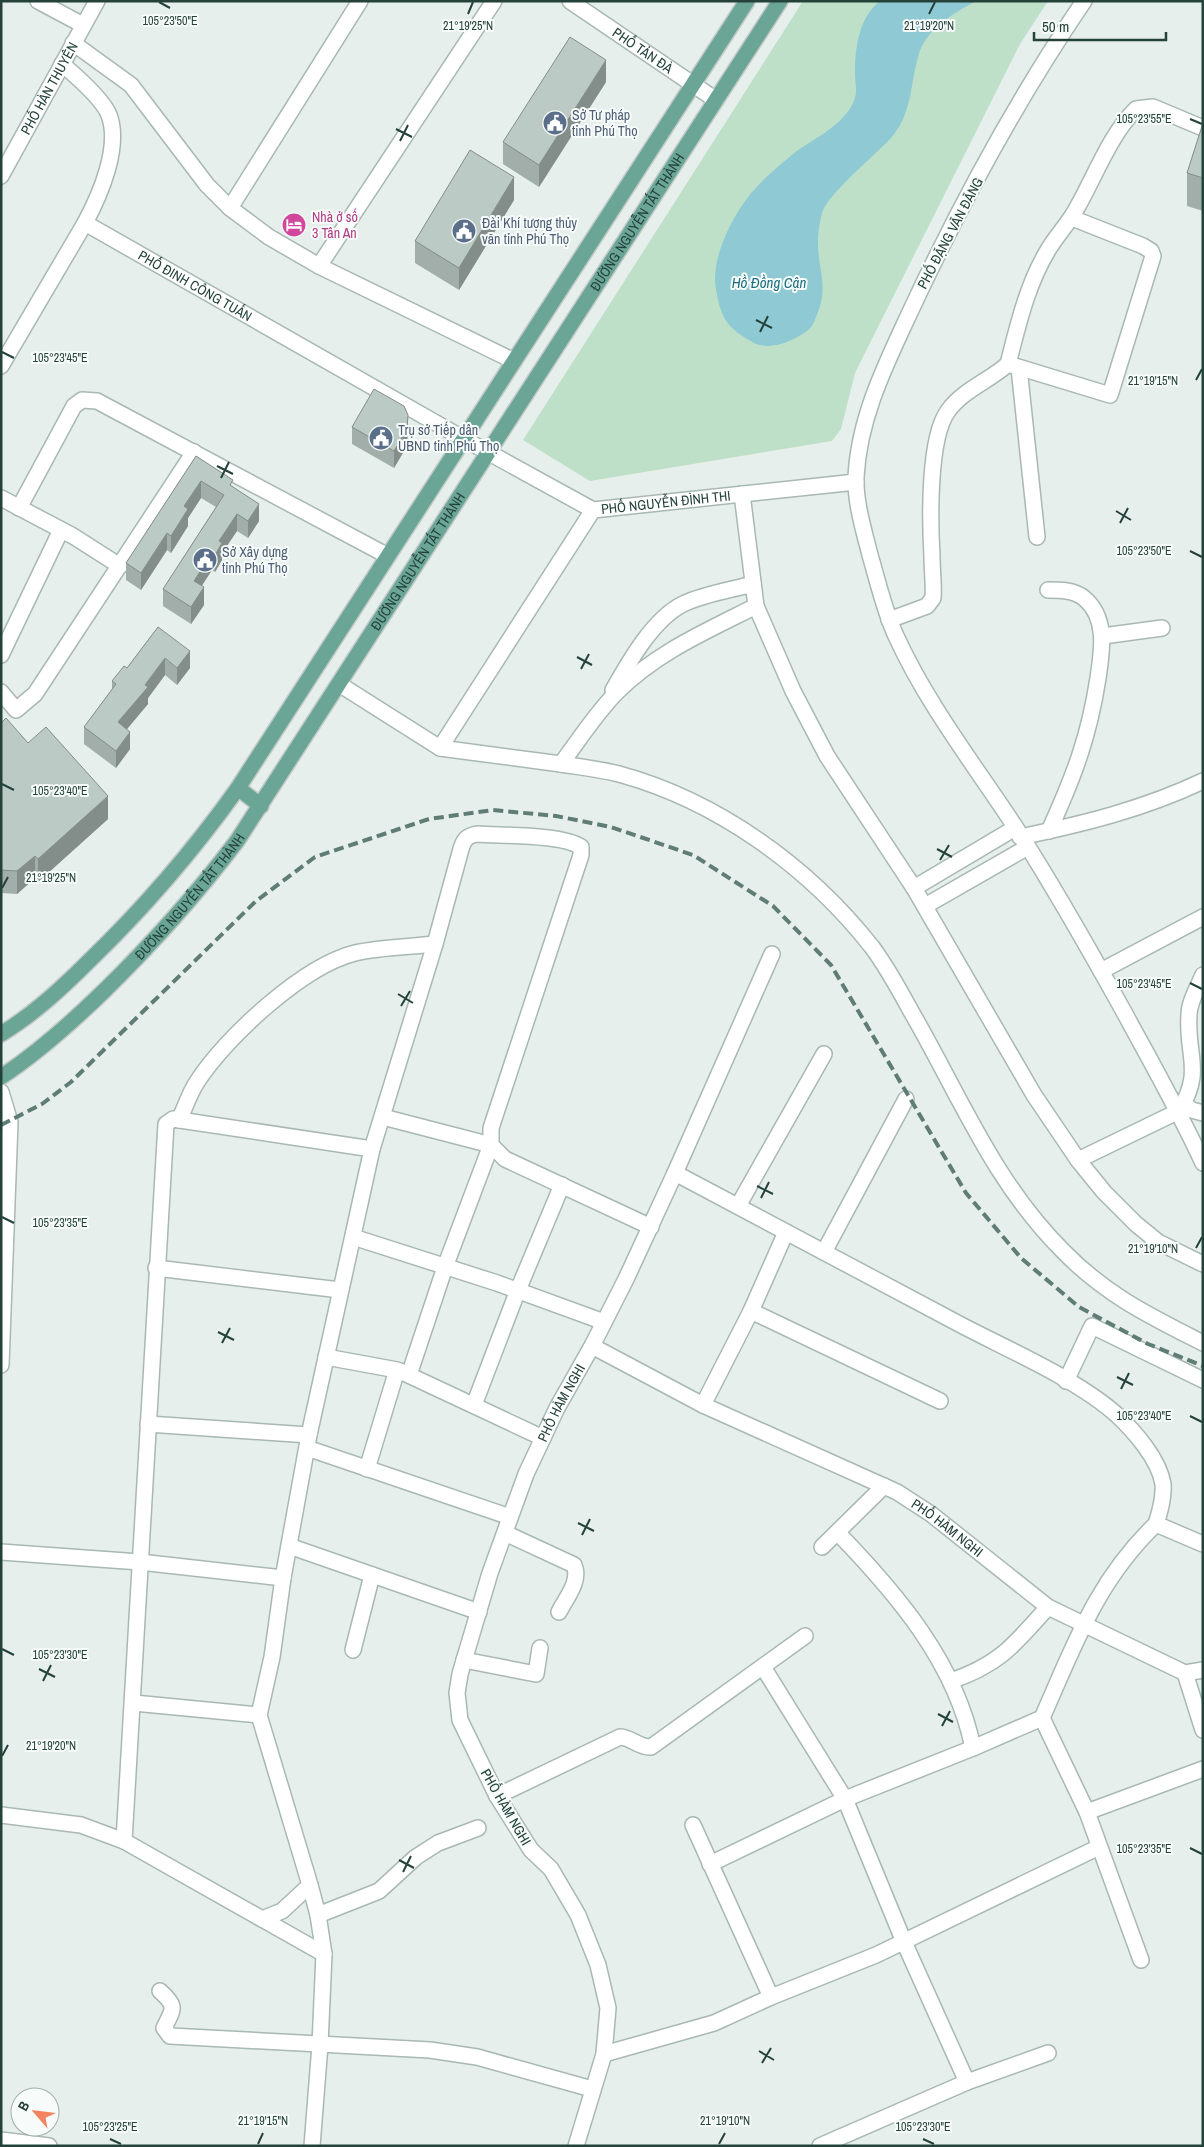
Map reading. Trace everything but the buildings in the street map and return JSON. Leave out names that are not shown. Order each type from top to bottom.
[{"type":"main road","name":"ĐƯỜNG NGUYỄN TẤT THÀNH","points":[[1,1034],[37,1008],[111,940],[185,860],[238,788],[747,1]]},
{"type":"main road","name":"ĐƯỜNG NGUYỄN TẤT THÀNH","points":[[1,1077],[25,1062],[56,1036],[132,964],[208,879],[261,806],[780,1]]},
{"type":"main road","points":[[238,788],[261,806]]},
{"type":"street","points":[[38,1],[83,26]]},
{"type":"street","name":"PHỐ HÀN THUYÊN","points":[[1,176],[97,1]]},
{"type":"street","points":[[230,208],[360,1]]},
{"type":"street","points":[[319,266],[494,1]]},
{"type":"street","name":"PHỐ TẢN ĐÀ","points":[[570,1],[716,100]]},
{"type":"street","name":"PHỐ ĐẶNG VĂN ĐĂNG","points":[[1084,1],[1063,32],[1004,132],[923,285],[871,400],[861,442],[856,482],[866,539],[889,620],[935,710],[1021,837],[1181,1107],[1203,1163]]},
{"type":"street","points":[[73,43],[131,85],[206,185],[230,208],[269,237],[319,266],[514,361]]},
{"type":"street","points":[[1,366],[99,196],[113,143],[109,114],[87,86],[62,64]]},
{"type":"street","points":[[1037,537],[1014,366],[1017,323],[1034,278],[1048,251],[1072,218],[1114,138],[1136,109],[1153,107],[1203,128]]},
{"type":"street","points":[[889,620],[927,606],[933,598],[932,498],[937,436],[941,422],[948,410],[962,396],[1014,366],[1110,395],[1153,256],[1151,251],[1143,246],[1072,218]]},
{"type":"street","name":"PHỐ ĐINH CÔNG TUẤN","points":[[85,223],[464,439]]},
{"type":"street","points":[[20,508],[74,406],[82,400],[97,401],[388,556]]},
{"type":"street","name":"PHỐ NGUYỄN ĐÌNH THI","points":[[464,439],[593,510],[856,482]]},
{"type":"street","points":[[1,692],[16,710],[35,694],[194,452]]},
{"type":"street","points":[[742,494],[756,606],[793,691],[827,756],[886,849],[914,888],[1034,1095],[1078,1160],[1104,1192],[1136,1224],[1158,1242],[1203,1264]]},
{"type":"street","points":[[1,498],[61,530],[120,566]]},
{"type":"street","points":[[440,748],[593,510]]},
{"type":"street","points":[[1,655],[61,530]]},
{"type":"street","points":[[604,707],[638,650],[673,612],[691,601],[753,584]]},
{"type":"street","points":[[1048,590],[1071,592],[1084,598],[1099,620],[1102,636],[1089,729],[1070,785],[1049,830]]},
{"type":"street","points":[[561,764],[618,691],[652,661],[675,646],[756,606]]},
{"type":"street","points":[[1102,636],[1162,628]]},
{"type":"street","points":[[339,684],[440,748],[620,774],[674,794],[756,838],[817,887],[873,949],[912,1013],[982,1146],[1029,1212],[1062,1250],[1107,1291],[1203,1343]]},
{"type":"street","points":[[914,888],[1021,837],[1108,817],[1203,781]]},
{"type":"street","points":[[312,2146],[320,2045],[324,1954],[318,1915],[310,1885],[259,1715],[272,1657],[283,1578],[308,1442],[372,1149],[435,944],[463,840],[477,834],[569,841],[581,847],[580,855],[551,949],[491,1128],[491,1145],[367,1469]]},
{"type":"street","points":[[925,906],[1021,837]]},
{"type":"street","points":[[1101,971],[1203,917]]},
{"type":"street","points":[[179,1120],[197,1082],[228,1044],[249,1023],[308,975],[354,953],[435,944]]},
{"type":"street","points":[[592,1346],[651,1227],[772,954]]},
{"type":"street","points":[[1078,1160],[1181,1107],[1193,1088],[1196,1078],[1196,1062],[1188,1013],[1203,975]]},
{"type":"street","points":[[738,1206],[824,1054]]},
{"type":"street","points":[[1,1092],[10,1122],[5,1165],[1,1365]]},
{"type":"street","points":[[824,1252],[906,1099]]},
{"type":"street","points":[[1181,1107],[1203,1113]]},
{"type":"street","points":[[382,1117],[491,1145],[505,1159],[651,1227]]},
{"type":"street","points":[[124,1841],[134,1703],[140,1562],[165,1130],[169,1120],[179,1120],[372,1149]]},
{"type":"street","points":[[675,1173],[1066,1381],[1098,1401],[1117,1416],[1139,1440],[1155,1462],[1163,1483],[1161,1507],[1156,1524],[1124,1557],[1108,1579],[1084,1623],[1042,1718],[973,1748],[845,1799],[710,1864]]},
{"type":"street","points":[[474,1405],[518,1290],[562,1185]]},
{"type":"street","points":[[703,1405],[751,1311],[786,1232]]},
{"type":"street","points":[[353,1237],[518,1290],[604,1322]]},
{"type":"street","points":[[156,1268],[340,1290]]},
{"type":"street","points":[[751,1311],[940,1401]]},
{"type":"street","points":[[1066,1381],[1092,1326],[1203,1380]]},
{"type":"street","name":"PHỐ HÀM NGHI","points":[[579,2145],[592,2090],[604,2054],[608,2008],[598,1965],[578,1915],[551,1868],[531,1850],[497,1796],[460,1720],[457,1693],[464,1660],[478,1612],[526,1474],[592,1346],[703,1405],[768,1436],[884,1486],[931,1514],[1048,1607],[1185,1673]]},
{"type":"street","points":[[326,1357],[403,1372],[543,1438]]},
{"type":"street","points":[[148,1424],[308,1442],[367,1469],[510,1517]]},
{"type":"street","points":[[822,1547],[838,1534],[884,1486]]},
{"type":"street","points":[[1156,1524],[1203,1544]]},
{"type":"street","points":[[505,1532],[574,1565],[577,1571],[576,1581],[559,1612]]},
{"type":"street","points":[[838,1534],[880,1576],[902,1604],[951,1681],[968,1723],[973,1748]]},
{"type":"street","points":[[289,1546],[478,1612]]},
{"type":"street","points":[[1,1552],[140,1562],[283,1578]]},
{"type":"street","points":[[353,1650],[372,1575]]},
{"type":"street","points":[[951,1681],[978,1672],[1003,1655],[1048,1607]]},
{"type":"street","points":[[497,1796],[620,1737],[630,1739],[646,1747],[651,1747],[805,1636]]},
{"type":"street","points":[[464,1660],[536,1674],[540,1648]]},
{"type":"street","points":[[763,1667],[845,1799],[904,1942],[968,2082]]},
{"type":"street","points":[[1203,1670],[1185,1673],[1203,1730]]},
{"type":"street","points":[[134,1703],[259,1715]]},
{"type":"street","points":[[1042,1718],[1086,1812],[1141,1960]]},
{"type":"street","points":[[1086,1812],[1203,1769]]},
{"type":"street","points":[[1,1815],[81,1825],[124,1841],[324,1954]]},
{"type":"street","points":[[693,1825],[771,1997]]},
{"type":"street","points":[[318,1915],[379,1891],[416,1857],[430,1847],[478,1828]]},
{"type":"street","points":[[604,2054],[714,2023],[771,1997],[904,1942],[1099,1846]]},
{"type":"street","points":[[262,1919],[282,1911],[310,1885]]},
{"type":"street","points":[[160,1991],[172,2002],[173,2009],[164,2028],[170,2036],[440,2051],[477,2058],[592,2090]]},
{"type":"street","points":[[820,2146],[968,2082],[1048,2053]]},
{"type":"street","points":[[1,2140],[48,2146]]},
{"type":"green space","points":[[803,1],[1048,1],[1020,44],[855,373],[841,429],[832,441],[590,481],[523,440]]},
{"type":"water","name":"Hồ Đồng Cận","points":[[880,1],[976,1],[941,23],[927,38],[918,57],[909,100],[903,120],[897,130],[826,205],[822,213],[818,236],[823,287],[822,296],[812,327],[801,335],[782,344],[767,346],[754,343],[731,327],[720,308],[715,279],[721,246],[736,215],[746,199],[759,184],[797,151],[826,132],[851,107],[856,94],[855,63],[857,43],[867,15]]},
{"type":"railway","points":[[1,1125],[42,1104],[71,1082],[256,901],[315,857],[429,819],[493,810],[556,816],[611,827],[693,855],[773,906],[831,965],[966,1193],[1021,1258],[1079,1307],[1148,1344],[1203,1366]]},
{"type":"place","name":"Sở Tư pháp tỉnh Phú Thọ","points":[[555,123]]},
{"type":"place","name":"Nhà ở số 3 Tân An","points":[[294,225]]},
{"type":"place","name":"Đài Khí tượng thủy văn tỉnh Phú Thọ","points":[[464,231]]},
{"type":"place","name":"Trụ sở Tiếp dân UBND tỉnh Phú Thọ","points":[[381,438]]},
{"type":"place","name":"Sở Xây dựng tỉnh Phú Thọ","points":[[205,560]]}]
